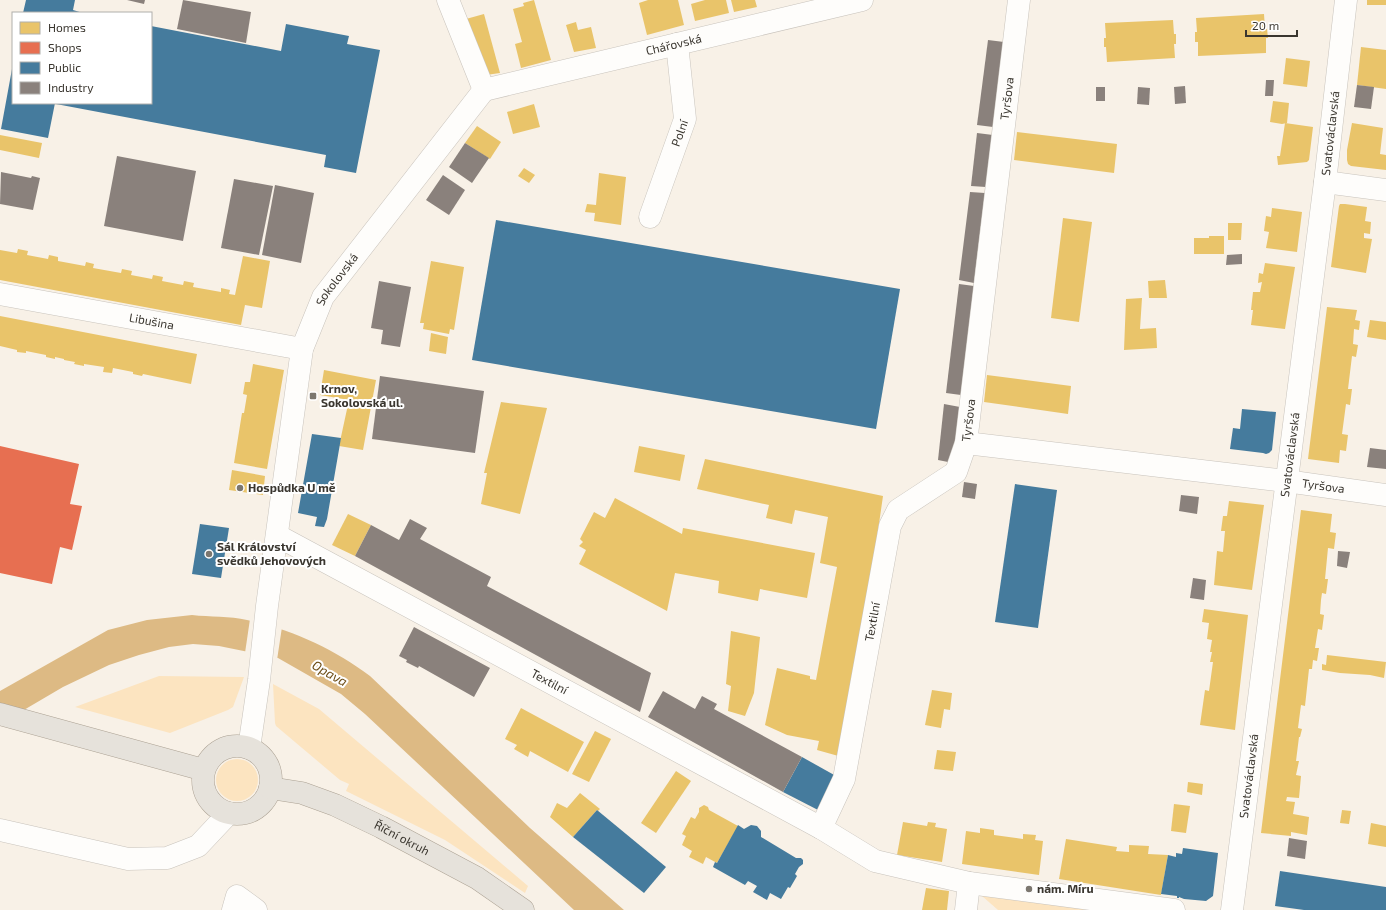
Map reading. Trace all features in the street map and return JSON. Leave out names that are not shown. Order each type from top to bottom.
[{"type":"main road","points":[[0,714],[204,770]]},
{"type":"main road","points":[[238,746],[249,748],[257,752],[267,764],[271,778],[270,788],[266,798],[259,806],[240,814],[229,813],[219,809],[211,802],[205,792],[203,781],[204,770],[209,760],[217,752],[227,747],[238,746]]},
{"type":"main road","name":"Říční okruh","points":[[270,788],[302,793],[335,805],[477,878],[523,910]]},
{"type":"street","points":[[448,0],[484,90]]},
{"type":"street","name":"Chářovská","points":[[484,90],[862,0]]},
{"type":"street","name":"Tyršova","points":[[1019,0],[966,443],[1286,481],[1386,495]]},
{"type":"street","name":"Svatováclavská","points":[[1232,910],[1325,182],[1346,0]]},
{"type":"street","name":"Polní","points":[[650,217],[685,119],[677,44]]},
{"type":"street","name":"Sokolovská","points":[[249,748],[302,349],[323,297],[484,90]]},
{"type":"street","points":[[1325,182],[1386,190]]},
{"type":"street","name":"Libušina","points":[[0,294],[302,349]]},
{"type":"street","name":"Textilní","points":[[821,828],[844,779],[890,526],[898,510],[956,472],[966,443]]},
{"type":"street","name":"Textilní","points":[[278,536],[821,828],[875,862],[970,883]]},
{"type":"street","points":[[0,830],[128,859],[167,858],[198,846],[229,813]]},
{"type":"street","points":[[966,910],[970,883],[1174,910]]},
{"type":"street","points":[[235,903],[256,910]]},
{"type":"shaded area","points":[[159,676],[244,677],[233,707],[170,733],[75,707]]},
{"type":"shaded area","points":[[273,684],[319,709],[528,886],[525,893],[445,840],[346,791],[349,784],[340,780],[276,726]]},
{"type":"shaded area","points":[[233,759],[241,759],[252,765],[258,776],[258,784],[252,795],[241,801],[233,801],[222,795],[216,784],[216,776],[222,765]]},
{"type":"shaded area","points":[[986,893],[1102,910],[998,910],[982,896]]},
{"type":"water","name":"Opava","points":[[192,615],[240,619],[280,629],[312,641],[356,666],[370,676],[530,828],[624,910],[574,910],[365,714],[341,694],[278,658],[219,646],[193,644],[169,647],[109,665],[63,687],[0,724],[0,691],[108,630],[147,620]]},
{"type":"pier","points":[[250,619],[282,627],[277,660],[245,653]]},
{"type":"building: Homes","points":[[534,0],[551,60],[521,68],[515,44],[522,42],[513,9],[524,6],[523,3]]},
{"type":"building: Homes","points":[[648,0],[678,0],[684,25],[647,35],[639,3]]},
{"type":"building: Homes","points":[[705,0],[726,0],[729,13],[695,21],[691,4]]},
{"type":"building: Homes","points":[[731,0],[755,0],[757,7],[734,12]]},
{"type":"building: Homes","points":[[1367,0],[1386,0],[1386,5],[1367,5]]},
{"type":"building: Homes","points":[[484,14],[500,73],[486,75],[466,19]]},
{"type":"building: Homes","points":[[1264,14],[1265,29],[1267,29],[1268,38],[1266,38],[1266,53],[1198,56],[1198,42],[1195,42],[1195,32],[1197,32],[1196,18]]},
{"type":"building: Homes","points":[[1173,20],[1174,34],[1176,34],[1176,44],[1174,44],[1175,58],[1107,62],[1106,47],[1104,47],[1104,38],[1106,38],[1105,23]]},
{"type":"building: Homes","points":[[576,22],[578,30],[591,27],[596,48],[574,52],[566,25]]},
{"type":"building: Homes","points":[[1361,47],[1386,50],[1386,89],[1357,85]]},
{"type":"building: Homes","points":[[1286,58],[1310,61],[1307,87],[1283,84]]},
{"type":"building: Homes","points":[[1273,101],[1289,103],[1287,123],[1282,124],[1270,122]]},
{"type":"building: Homes","points":[[534,104],[540,127],[513,134],[507,112]]},
{"type":"building: Homes","points":[[1285,123],[1313,127],[1309,160],[1307,162],[1278,165],[1277,156],[1280,156]]},
{"type":"building: Homes","points":[[1352,123],[1383,128],[1380,154],[1386,155],[1386,170],[1351,166],[1348,164],[1347,150]]},
{"type":"building: Homes","points":[[477,126],[501,142],[490,159],[465,143]]},
{"type":"building: Homes","points":[[1017,132],[1117,144],[1114,173],[1014,160]]},
{"type":"building: Homes","points":[[0,135],[42,143],[39,158],[0,150]]},
{"type":"building: Homes","points":[[524,168],[535,175],[529,183],[518,176]]},
{"type":"building: Homes","points":[[599,173],[626,177],[621,225],[594,221],[595,213],[585,212],[587,204],[596,205]]},
{"type":"building: Homes","points":[[1340,204],[1367,207],[1365,221],[1371,222],[1370,234],[1364,233],[1364,238],[1372,239],[1366,273],[1331,267]]},
{"type":"building: Homes","points":[[1272,208],[1302,212],[1297,252],[1266,248],[1269,232],[1264,231],[1266,216],[1271,217]]},
{"type":"building: Homes","points":[[1063,218],[1092,222],[1079,322],[1051,318]]},
{"type":"building: Homes","points":[[1228,223],[1242,223],[1241,240],[1228,240]]},
{"type":"building: Homes","points":[[1209,236],[1224,236],[1224,254],[1194,254],[1194,238],[1209,238]]},
{"type":"building: Homes","points":[[18,249],[28,251],[27,255],[48,259],[49,255],[58,257],[58,261],[85,266],[86,262],[94,264],[93,268],[121,273],[122,269],[132,271],[131,275],[152,279],[153,275],[163,277],[162,281],[183,285],[184,281],[194,283],[193,287],[221,292],[221,288],[230,290],[229,294],[235,295],[243,256],[270,261],[262,308],[245,305],[241,325],[0,280],[0,250],[17,253]]},
{"type":"building: Homes","points":[[431,261],[464,267],[454,330],[450,329],[449,334],[423,329],[424,323],[420,323]]},
{"type":"building: Homes","points":[[1265,263],[1295,267],[1285,329],[1251,325],[1253,292],[1260,292],[1262,282],[1258,283],[1259,273],[1263,274]]},
{"type":"building: Homes","points":[[1165,280],[1167,298],[1149,298],[1148,281]]},
{"type":"building: Homes","points":[[1142,298],[1140,329],[1156,328],[1157,348],[1124,350],[1126,299]]},
{"type":"building: Homes","points":[[1327,307],[1357,310],[1355,320],[1360,321],[1359,330],[1354,329],[1353,344],[1358,345],[1356,357],[1352,356],[1348,389],[1352,389],[1350,405],[1346,404],[1342,434],[1348,435],[1346,451],[1340,450],[1339,463],[1308,459]]},
{"type":"building: Homes","points":[[0,316],[197,354],[191,384],[143,374],[142,376],[133,374],[133,372],[113,368],[112,373],[103,372],[104,367],[74,364],[75,362],[64,359],[55,357],[55,359],[46,357],[46,355],[26,351],[26,353],[17,352],[17,350],[0,346]]},
{"type":"building: Homes","points":[[1370,320],[1386,322],[1386,340],[1367,337]]},
{"type":"building: Homes","points":[[431,333],[448,337],[446,354],[429,351]]},
{"type":"building: Homes","points":[[253,364],[284,370],[267,469],[234,463],[242,413],[244,413],[247,395],[243,394],[245,382],[250,382]]},
{"type":"building: Homes","points":[[324,370],[376,380],[363,450],[339,446],[349,400],[320,395]]},
{"type":"building: Homes","points":[[987,375],[1071,386],[1068,414],[984,402]]},
{"type":"building: Homes","points":[[501,402],[547,408],[520,514],[481,504],[487,473],[484,473]]},
{"type":"building: Homes","points":[[639,446],[685,455],[680,481],[634,472]]},
{"type":"building: Homes","points":[[705,459],[883,496],[856,684],[842,757],[817,750],[819,741],[787,735],[765,725],[777,668],[810,676],[810,679],[816,680],[837,567],[820,563],[828,517],[795,510],[792,524],[766,518],[769,505],[697,489]]},
{"type":"building: Homes","points":[[232,470],[265,476],[263,495],[229,490]]},
{"type":"building: Homes","points":[[615,498],[682,534],[683,528],[815,553],[807,598],[760,589],[758,601],[718,593],[719,581],[675,573],[667,611],[579,564],[586,550],[579,546],[583,542],[580,539],[594,512],[605,518]]},
{"type":"building: Homes","points":[[1229,501],[1264,505],[1252,590],[1214,585],[1217,551],[1223,552],[1225,531],[1221,531],[1223,516],[1227,516]]},
{"type":"building: Homes","points":[[1301,510],[1332,514],[1330,532],[1336,533],[1334,549],[1328,548],[1325,579],[1328,579],[1326,594],[1322,593],[1320,614],[1324,615],[1322,630],[1318,629],[1315,648],[1319,648],[1317,661],[1313,660],[1312,669],[1309,669],[1305,706],[1301,705],[1298,728],[1302,729],[1299,737],[1296,761],[1299,761],[1296,775],[1301,776],[1299,798],[1287,797],[1286,801],[1295,802],[1293,814],[1309,817],[1307,835],[1291,832],[1291,836],[1261,833]]},
{"type":"building: Homes","points":[[348,514],[371,525],[355,556],[332,545]]},
{"type":"building: Homes","points":[[1204,609],[1248,615],[1235,730],[1200,725],[1205,690],[1209,691],[1213,662],[1210,662],[1212,640],[1207,639],[1209,623],[1202,622]]},
{"type":"building: Homes","points":[[731,631],[760,637],[754,693],[745,716],[728,711],[731,686],[726,684]]},
{"type":"building: Homes","points":[[1327,655],[1386,662],[1384,678],[1322,670],[1322,664],[1326,665]]},
{"type":"building: Homes","points":[[932,690],[952,693],[950,710],[944,709],[941,728],[925,725]]},
{"type":"building: Homes","points":[[521,708],[584,742],[568,772],[530,751],[528,757],[514,749],[517,745],[505,739]]},
{"type":"building: Homes","points":[[595,731],[611,739],[589,782],[572,774]]},
{"type":"building: Homes","points":[[937,750],[956,752],[953,771],[934,769]]},
{"type":"building: Homes","points":[[676,771],[691,781],[656,833],[641,823]]},
{"type":"building: Homes","points":[[1188,782],[1203,784],[1202,795],[1187,792]]},
{"type":"building: Homes","points":[[580,793],[600,809],[598,811],[597,810],[573,837],[550,817],[557,803],[567,808]]},
{"type":"building: Homes","points":[[1174,804],[1190,806],[1186,833],[1171,831]]},
{"type":"building: Homes","points":[[704,805],[708,807],[709,810],[738,826],[717,863],[706,857],[703,864],[689,857],[692,851],[682,845],[686,836],[682,834],[691,817],[695,819],[699,812],[699,808]]},
{"type":"building: Homes","points":[[1342,810],[1351,811],[1349,824],[1340,823]]},
{"type":"building: Homes","points":[[903,822],[927,826],[928,822],[936,823],[935,827],[947,829],[942,862],[897,855]]},
{"type":"building: Homes","points":[[1371,823],[1386,826],[1386,847],[1368,844]]},
{"type":"building: Homes","points":[[980,828],[994,830],[994,835],[1023,839],[1023,834],[1036,835],[1035,840],[1043,841],[1039,875],[962,864],[966,831],[980,833]]},
{"type":"building: Homes","points":[[1066,839],[1117,847],[1116,851],[1129,852],[1129,845],[1149,846],[1148,854],[1168,855],[1161,895],[1059,879]]},
{"type":"building: Homes","points":[[926,888],[949,891],[947,910],[922,910]]},
{"type":"building: Shops","points":[[0,446],[79,464],[70,504],[82,506],[72,550],[60,547],[52,584],[0,573]]},
{"type":"building: Public","points":[[26,0],[75,0],[73,10],[80,12],[23,12]]},
{"type":"building: Public","points":[[286,24],[349,36],[347,44],[380,50],[356,173],[324,167],[326,155],[56,104],[152,104],[152,26],[281,51]]},
{"type":"building: Public","points":[[12,69],[12,104],[55,104],[48,138],[1,129]]},
{"type":"building: Public","points":[[496,220],[900,289],[876,429],[472,360]]},
{"type":"building: Public","points":[[1242,409],[1276,412],[1272,450],[1269,453],[1266,454],[1230,449],[1233,428],[1240,429]]},
{"type":"building: Public","points":[[312,434],[341,438],[327,519],[324,527],[315,526],[317,517],[298,513]]},
{"type":"building: Public","points":[[1015,484],[1057,490],[1038,628],[995,622]]},
{"type":"building: Public","points":[[200,524],[229,528],[221,578],[192,574]]},
{"type":"building: Public","points":[[802,757],[836,776],[818,810],[783,792]]},
{"type":"building: Public","points":[[597,810],[666,867],[644,893],[573,837]]},
{"type":"building: Public","points":[[738,825],[744,829],[751,825],[757,826],[761,831],[761,837],[796,858],[801,858],[803,860],[803,864],[799,867],[795,874],[797,876],[781,899],[770,893],[767,900],[753,892],[757,886],[748,881],[745,885],[713,867],[715,862],[717,863]]},
{"type":"building: Public","points":[[1183,848],[1218,853],[1213,896],[1206,901],[1184,899],[1179,897],[1177,898],[1177,896],[1161,894],[1168,855],[1176,857],[1176,853],[1182,854]]},
{"type":"building: Public","points":[[1280,871],[1386,887],[1386,910],[1304,910],[1275,906]]},
{"type":"building: Industry","points":[[127,0],[145,0],[144,4]]},
{"type":"building: Industry","points":[[183,0],[251,12],[246,43],[177,29]]},
{"type":"building: Industry","points":[[988,40],[1004,42],[993,127],[977,125]]},
{"type":"building: Industry","points":[[1266,80],[1274,80],[1273,96],[1265,96]]},
{"type":"building: Industry","points":[[1357,85],[1374,87],[1371,109],[1354,107]]},
{"type":"building: Industry","points":[[1185,86],[1186,103],[1175,104],[1174,87]]},
{"type":"building: Industry","points":[[1096,87],[1105,87],[1105,101],[1096,101]]},
{"type":"building: Industry","points":[[1138,87],[1150,88],[1149,105],[1137,104]]},
{"type":"building: Industry","points":[[977,133],[993,135],[986,187],[971,186]]},
{"type":"building: Industry","points":[[465,143],[489,158],[472,183],[449,167]]},
{"type":"building: Industry","points":[[117,156],[196,171],[183,241],[104,226]]},
{"type":"building: Industry","points":[[1,172],[31,178],[32,176],[40,178],[33,210],[0,204]]},
{"type":"building: Industry","points":[[443,175],[465,190],[449,215],[426,200]]},
{"type":"building: Industry","points":[[234,179],[273,186],[259,255],[221,248]]},
{"type":"building: Industry","points":[[275,185],[314,193],[301,263],[262,255]]},
{"type":"building: Industry","points":[[970,192],[985,193],[974,283],[959,280]]},
{"type":"building: Industry","points":[[1242,254],[1242,264],[1226,265],[1227,255]]},
{"type":"building: Industry","points":[[379,281],[411,287],[400,347],[381,344],[383,330],[371,328]]},
{"type":"building: Industry","points":[[959,284],[974,286],[961,395],[946,393]]},
{"type":"building: Industry","points":[[380,376],[484,391],[475,453],[372,439]]},
{"type":"building: Industry","points":[[944,404],[960,407],[953,463],[938,460]]},
{"type":"building: Industry","points":[[1370,448],[1386,450],[1386,469],[1367,467]]},
{"type":"building: Industry","points":[[964,482],[977,484],[975,499],[962,497]]},
{"type":"building: Industry","points":[[1181,495],[1199,497],[1197,514],[1179,511]]},
{"type":"building: Industry","points":[[410,519],[427,528],[420,539],[491,577],[487,586],[651,673],[640,712],[355,556],[371,525],[399,540]]},
{"type":"building: Industry","points":[[1338,551],[1350,552],[1347,568],[1337,566]]},
{"type":"building: Industry","points":[[1193,578],[1206,580],[1204,600],[1190,598]]},
{"type":"building: Industry","points":[[414,627],[490,668],[474,697],[419,666],[418,668],[406,662],[407,660],[399,656]]},
{"type":"building: Industry","points":[[663,691],[695,709],[702,696],[717,704],[714,709],[802,757],[783,792],[648,717]]},
{"type":"building: Industry","points":[[1289,838],[1307,841],[1305,859],[1287,856]]},
{"type":"place","name":"Krnov, Sokolovská ul.","points":[[313,396]]},
{"type":"place","name":"Hospůdka U mě","points":[[240,488]]},
{"type":"place","name":"Sál Království svědků Jehovových","points":[[209,554]]},
{"type":"place","name":"nám. Míru","points":[[1029,889]]}]
